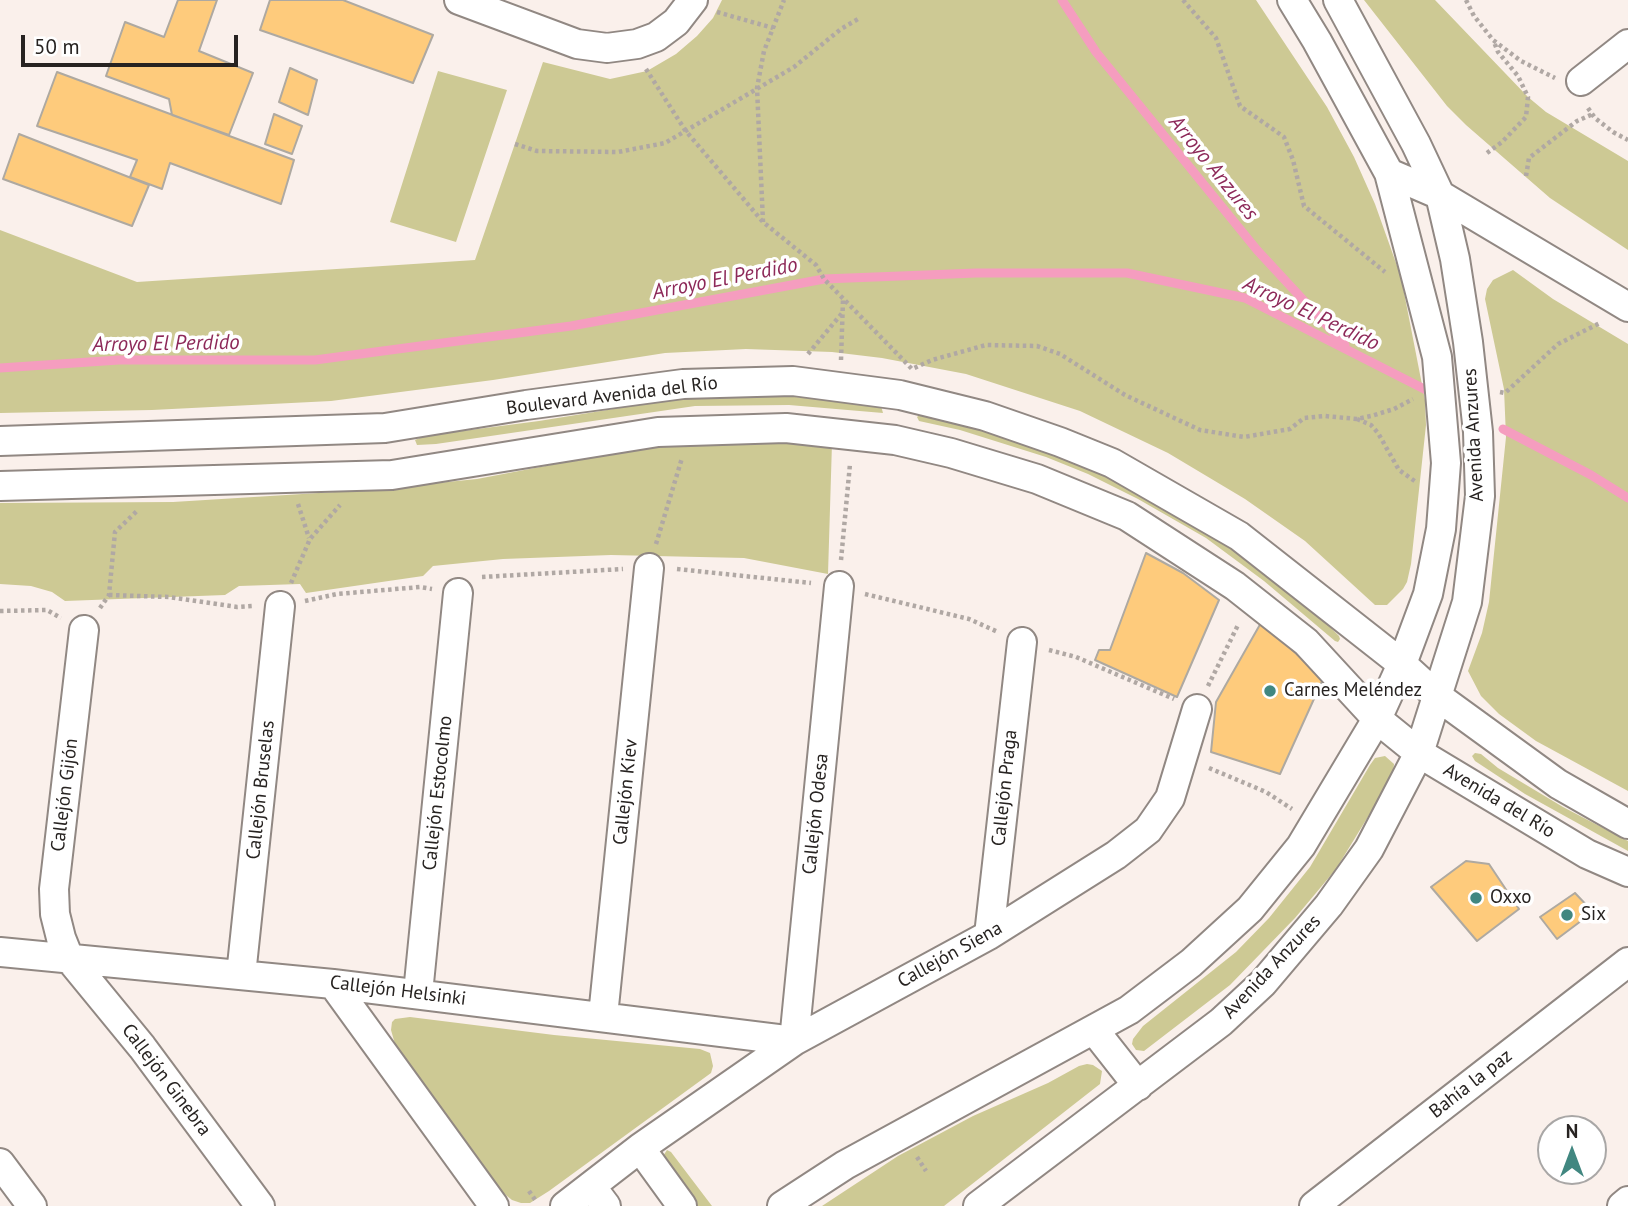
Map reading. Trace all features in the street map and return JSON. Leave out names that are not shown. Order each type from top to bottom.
[{"type":"street","points":[[460,0],[492,6],[577,44],[607,48],[637,44],[656,37],[701,5]]},
{"type":"street","name":"Avenida Anzures","points":[[782,1206],[845,1166],[1129,1010],[1191,963],[1250,909],[1301,846],[1377,719],[1402,664],[1428,594],[1441,529],[1446,463],[1437,357],[1389,173],[1292,0]]},
{"type":"street","name":"Avenida Anzures","points":[[978,1206],[1222,1022],[1263,983],[1329,905],[1369,849],[1419,753],[1467,602],[1480,496],[1478,432],[1455,260],[1440,195],[1416,144],[1338,0]]},
{"type":"street","points":[[1581,81],[1628,44]]},
{"type":"street","points":[[1389,173],[1440,195],[1628,307]]},
{"type":"street","name":"Boulevard Avenida del Río","points":[[0,441],[385,428],[526,405],[683,384],[793,382],[900,394],[985,416],[1112,463],[1239,536],[1402,664]]},
{"type":"street","points":[[895,440],[900,394]]},
{"type":"street","points":[[379,475],[385,428]]},
{"type":"street","points":[[0,486],[379,475],[657,432],[786,428],[895,440],[951,453],[1037,479],[1127,516],[1253,600],[1306,642],[1377,719]]},
{"type":"street","name":"Callejón Kiev","points":[[603,1016],[649,568]]},
{"type":"street","name":"Callejón Odesa","points":[[794,1041],[839,586]]},
{"type":"street","name":"Callejón Estocolmo","points":[[418,993],[458,593]]},
{"type":"street","name":"Callejón Bruselas","points":[[241,975],[280,606]]},
{"type":"street","name":"Callejón Gijón","points":[[69,958],[55,914],[54,888],[85,630]]},
{"type":"street","name":"Callejón Praga","points":[[989,935],[1022,642]]},
{"type":"street","points":[[1402,664],[1437,696],[1558,784],[1628,824]]},
{"type":"street","name":"Callejón Siena","points":[[565,1206],[598,1196],[640,1148],[794,1041],[989,935],[1116,855],[1149,830],[1170,798],[1196,709]]},
{"type":"street","name":"Avenida del Río","points":[[1377,719],[1419,753],[1587,854],[1628,873]]},
{"type":"street","name":"Callejón Helsinki","points":[[0,952],[418,993],[794,1041]]},
{"type":"street","name":"Callejón Ginebra","points":[[69,958],[142,1047],[260,1206]]},
{"type":"street","name":"Bahía la paz","points":[[1314,1206],[1628,962]]},
{"type":"street","points":[[333,984],[494,1206]]},
{"type":"street","points":[[1094,1030],[1138,1086]]},
{"type":"street","points":[[640,1148],[682,1206]]},
{"type":"street","points":[[0,1163],[32,1206]]},
{"type":"street","points":[[1622,1206],[1628,1201]]},
{"type":"path","points":[[763,222],[757,88],[764,51],[784,0]]},
{"type":"path","points":[[1183,0],[1216,38],[1240,106],[1284,137],[1293,160],[1304,206],[1391,277]]},
{"type":"path","points":[[1466,0],[1474,16],[1518,76],[1528,97],[1526,117],[1487,153]]},
{"type":"path","points":[[701,5],[773,28]]},
{"type":"path","points":[[515,144],[537,151],[618,152],[665,143],[793,67],[858,19]]},
{"type":"path","points":[[1493,40],[1521,61],[1552,78],[1581,81],[1586,104],[1592,114],[1613,132],[1628,140]]},
{"type":"path","points":[[644,65],[685,130],[763,222],[816,265],[824,279],[912,369],[932,360],[986,345],[1037,346],[1060,354],[1125,394],[1200,430],[1244,437],[1290,429],[1304,418],[1325,416],[1357,419],[1394,410],[1417,397]]},
{"type":"path","points":[[1526,176],[1529,158],[1577,121],[1592,114]]},
{"type":"path","points":[[841,360],[843,299]]},
{"type":"path","points":[[804,358],[843,312]]},
{"type":"path","points":[[1496,392],[1505,393],[1558,344],[1602,323]]},
{"type":"path","points":[[1357,419],[1370,425],[1378,433],[1399,470],[1424,487]]},
{"type":"path","points":[[649,568],[690,431]]},
{"type":"path","points":[[458,593],[465,581],[476,577],[649,568],[698,570],[839,586],[853,435]]},
{"type":"path","points":[[280,606],[310,539],[379,475]]},
{"type":"path","points":[[0,611],[47,610],[85,630],[109,595],[115,532],[147,501],[151,482]]},
{"type":"path","points":[[1196,709],[1229,639],[1253,600]]},
{"type":"path","points":[[1182,757],[1266,792],[1314,823]]},
{"type":"path","points":[[915,1150],[926,1171]]},
{"type":"shaded area","points":[[722,0],[1256,0],[1327,107],[1354,157],[1375,204],[1401,277],[1425,400],[1426,425],[1411,564],[1403,589],[1387,605],[1375,605],[1305,541],[1245,499],[1168,453],[1080,411],[966,374],[882,358],[832,352],[746,349],[665,353],[493,380],[331,401],[152,410],[0,413],[0,230],[137,282],[475,260],[543,62],[610,79],[647,71],[676,54],[697,36],[713,18]]},
{"type":"shaded area","points":[[1364,0],[1435,0],[1528,97],[1546,112],[1628,161],[1628,250],[1550,198],[1466,125],[1447,106]]},
{"type":"shaded area","points":[[438,71],[507,90],[456,242],[390,222]]},
{"type":"shaded area","points":[[1513,270],[1553,299],[1628,344],[1628,791],[1536,741],[1499,714],[1481,696],[1468,671],[1482,633],[1489,602],[1506,437],[1504,389],[1485,299],[1493,280]]},
{"type":"shaded area","points":[[786,396],[881,406],[883,413],[789,405],[695,406],[436,444],[417,445],[415,440],[424,436],[675,399]]},
{"type":"shaded area","points":[[920,414],[971,425],[1093,468],[1229,545],[1320,617],[1340,639],[1335,641],[1264,581],[1206,538],[1138,499],[1046,457],[960,430],[919,421],[917,417]]},
{"type":"shaded area","points":[[786,438],[832,443],[828,574],[744,558],[611,555],[503,559],[433,566],[423,576],[306,593],[300,584],[239,586],[225,595],[65,601],[52,592],[31,586],[0,584],[0,503],[173,502],[367,490],[477,479],[661,444]]},
{"type":"shaded area","points":[[1475,753],[1481,754],[1498,768],[1563,807],[1628,841],[1628,851],[1525,794],[1475,761],[1472,756]]},
{"type":"shaded area","points":[[1385,756],[1394,764],[1393,776],[1336,869],[1295,918],[1230,985],[1144,1051],[1136,1050],[1132,1044],[1133,1039],[1143,1026],[1236,952],[1269,918],[1310,867],[1375,758]]},
{"type":"shaded area","points":[[410,1017],[700,1049],[710,1053],[713,1066],[711,1073],[549,1191],[530,1203],[521,1203],[502,1192],[395,1044],[392,1022]]},
{"type":"shaded area","points":[[1087,1064],[1102,1071],[1100,1084],[944,1206],[822,1206],[898,1156],[973,1116]]},
{"type":"shaded area","points":[[667,1150],[712,1206],[690,1206],[663,1156]]},
{"type":"building","points":[[178,0],[217,0],[199,51],[253,73],[229,135],[172,115],[169,99],[106,76],[125,22],[164,37]]},
{"type":"building","points":[[270,0],[343,0],[433,35],[413,83],[260,30]]},
{"type":"building","points":[[290,68],[317,80],[308,115],[279,102]]},
{"type":"building","points":[[57,72],[294,160],[281,204],[170,163],[162,189],[130,177],[137,160],[37,126]]},
{"type":"building","points":[[274,114],[302,126],[292,154],[265,144]]},
{"type":"building","points":[[19,134],[149,185],[132,226],[3,179]]},
{"type":"building","points":[[1146,553],[1183,573],[1219,600],[1177,697],[1095,660],[1099,650],[1110,650]]},
{"type":"building","name":"Carnes Meléndez","points":[[1262,621],[1323,679],[1280,774],[1211,752],[1216,702]]},
{"type":"building","name":"Oxxo","points":[[1466,861],[1489,864],[1519,909],[1477,941],[1431,887]]},
{"type":"building","name":"Six","points":[[1575,893],[1593,912],[1557,939],[1540,917]]},
{"type":"waterway","name":"Arroyo Anzures","points":[[1062,0],[1096,52],[1257,250],[1345,345]]},
{"type":"waterway","name":"Arroyo El Perdido","points":[[0,368],[119,360],[315,360],[571,326],[824,279],[976,273],[1127,273],[1245,298],[1434,394]]},
{"type":"waterway","name":"Arroyo El Perdido","points":[[1503,429],[1591,475],[1628,498]]},
{"type":"place","name":"Carnes Meléndez","points":[[1270,691]]},
{"type":"place","name":"Oxxo","points":[[1476,898]]},
{"type":"place","name":"Six","points":[[1567,915]]}]
